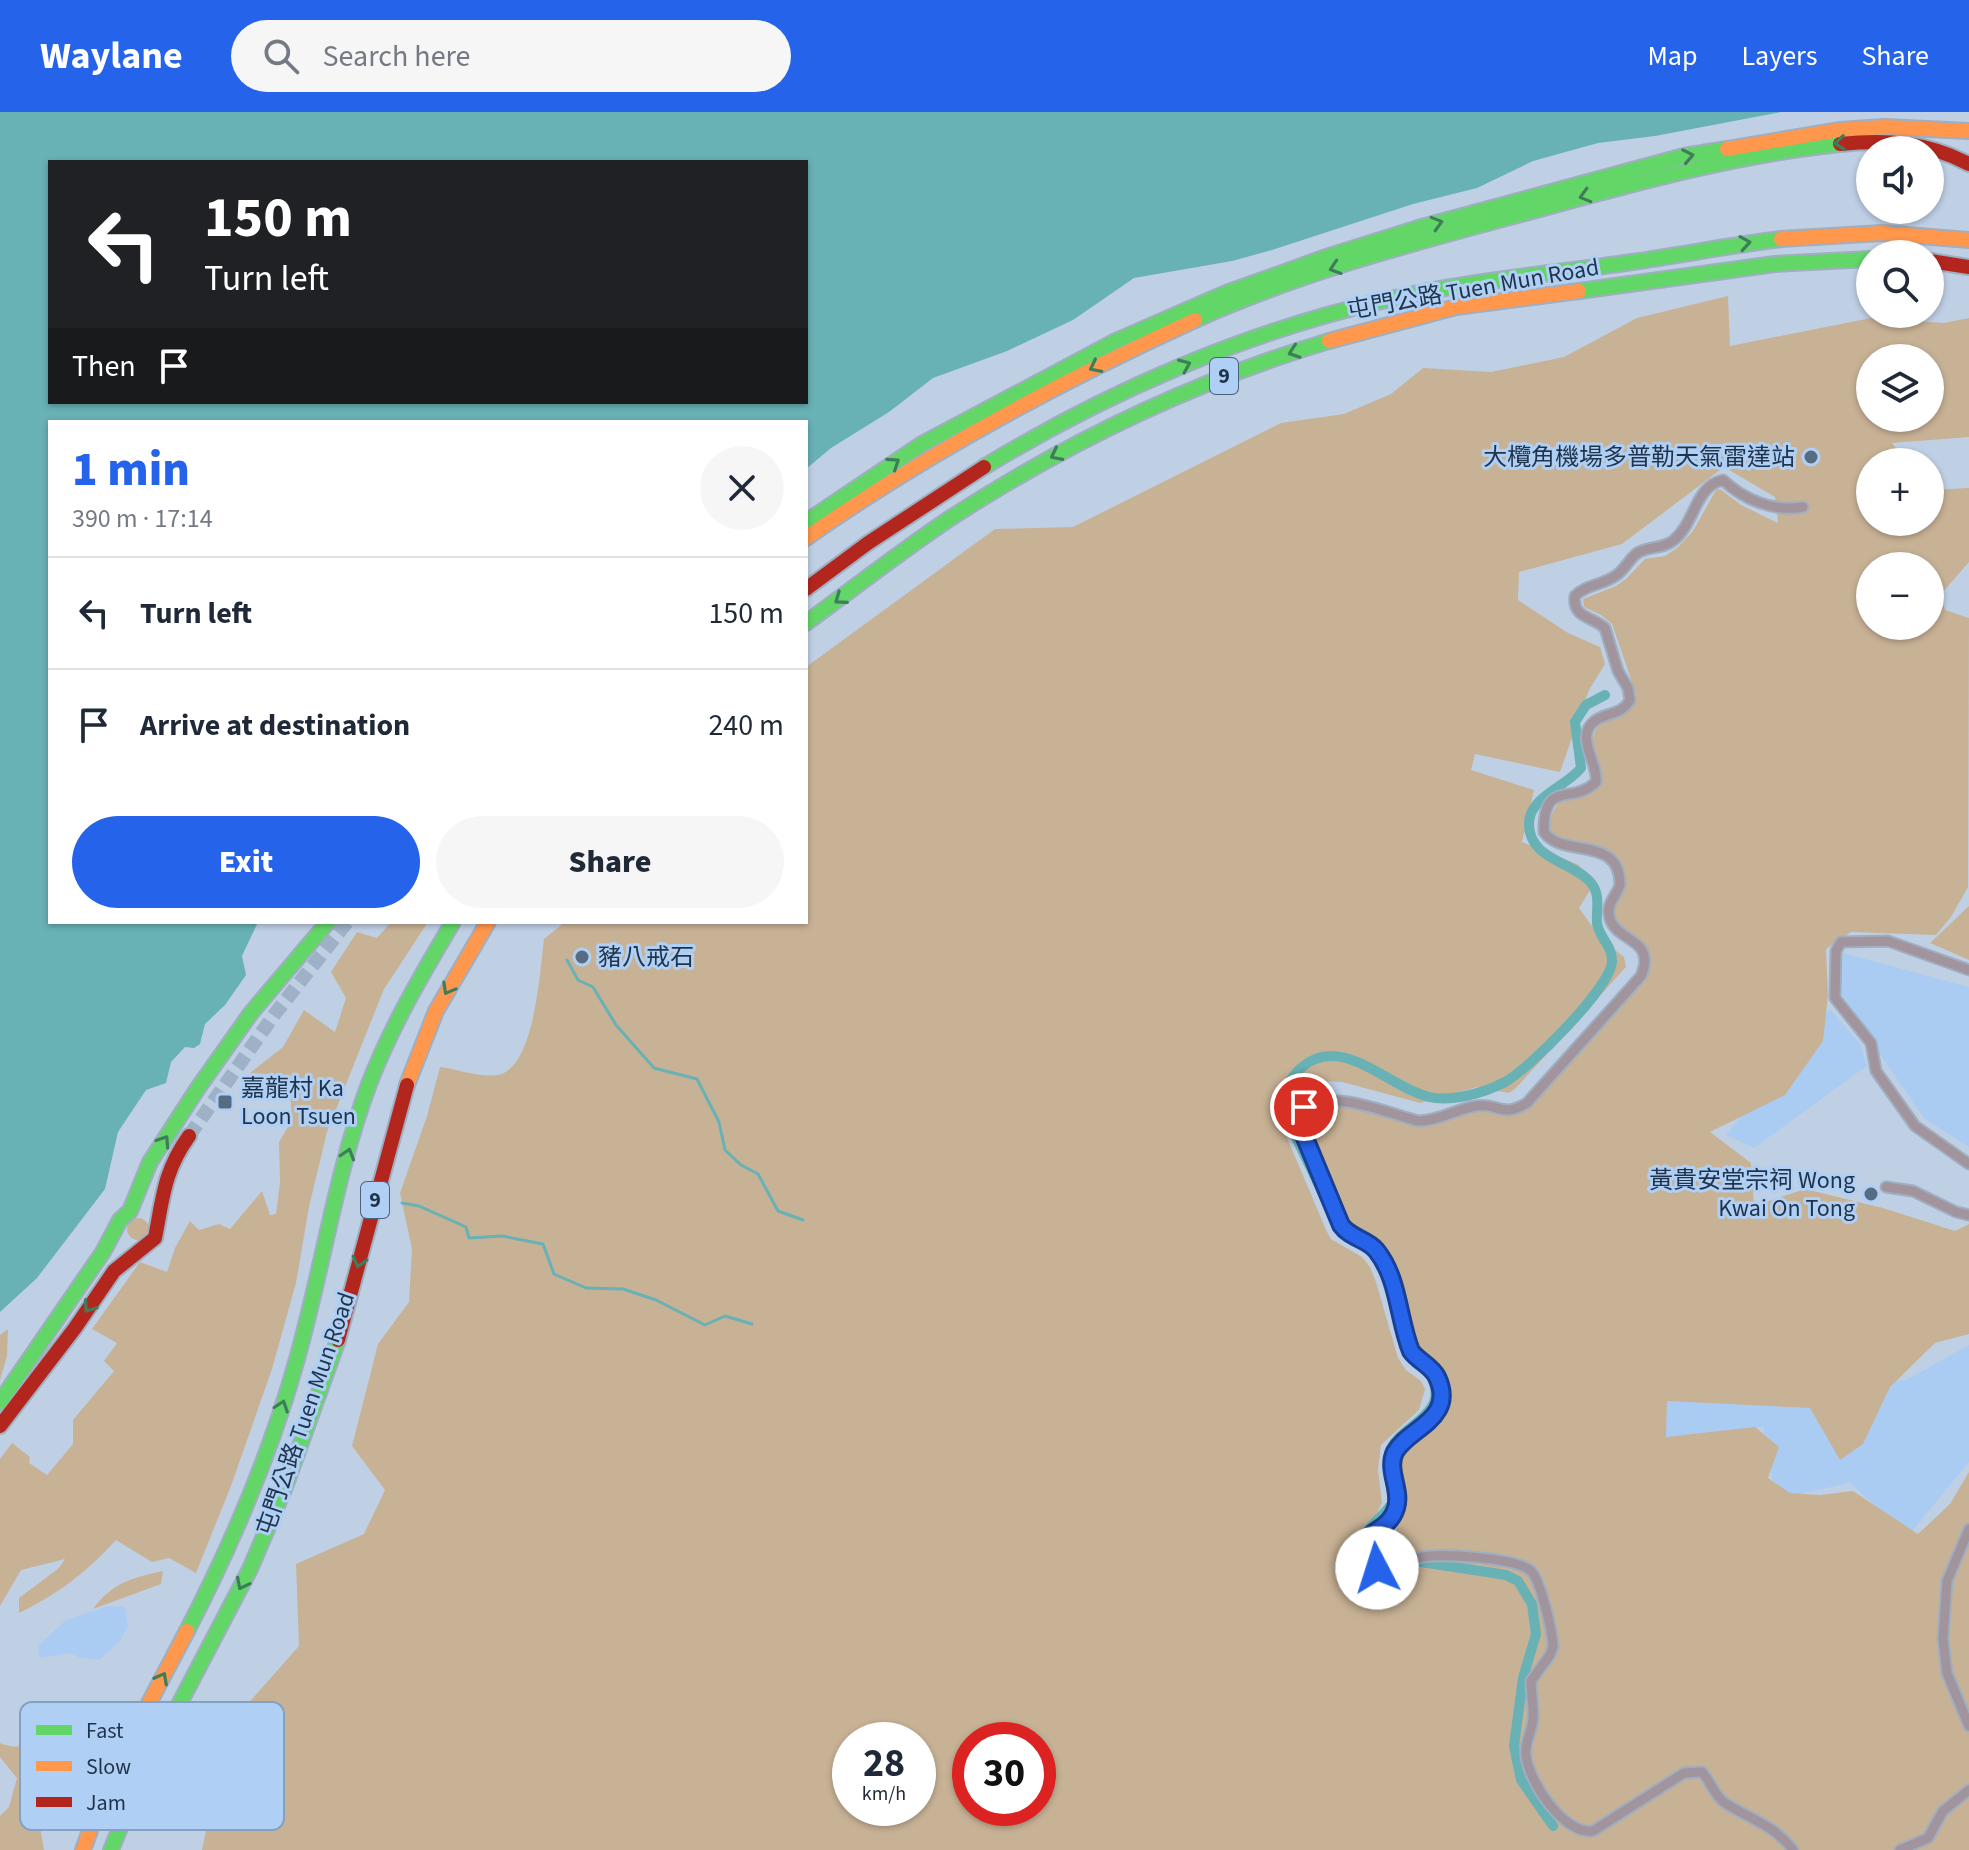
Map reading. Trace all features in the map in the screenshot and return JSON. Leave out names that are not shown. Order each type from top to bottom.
[{"type":"main road","points":[[808,521],[922,444],[1116,341],[1226,293],[1316,260],[1620,172],[1695,154],[1858,128],[1969,131]]},
{"type":"main road","points":[[808,537],[930,456],[1055,387],[1209,314],[1349,263],[1637,181],[1820,146],[1870,141],[1909,142],[1941,150],[1969,164]]},
{"type":"main road","name":"屯門公路 Tuen Mun Road","points":[[808,588],[934,497],[1022,444],[1117,395],[1218,351],[1350,308],[1481,282],[1634,262],[1792,236],[1870,231],[1969,240]]},
{"type":"main road","name":"屯門公路 Tuen Mun Road","points":[[808,622],[951,518],[1039,464],[1127,419],[1242,370],[1347,334],[1436,312],[1798,261],[1856,259]]},
{"type":"main road","points":[[1944,263],[1969,267]]},
{"type":"main road","points":[[0,1402],[95,1265],[120,1220],[130,1211],[150,1162],[213,1067],[251,1013],[326,924]]},
{"type":"main road","name":"屯門公路 Tuen Mun Road","points":[[149,1702],[221,1565],[257,1479],[295,1367],[342,1173],[369,1085],[403,1005],[452,924]]},
{"type":"main road","name":"屯門公路 Tuen Mun Road","points":[[180,1702],[250,1569],[285,1487],[336,1346],[410,1073],[436,1011],[487,924]]},
{"type":"main road","points":[[0,1426],[114,1271],[155,1238],[166,1178],[173,1159],[189,1136]]},
{"type":"main road","points":[[130,1211],[144,1210],[157,1225]]},
{"type":"main road","points":[[118,1227],[123,1243],[139,1249]]},
{"type":"main road","name":"屯門公路 Tuen Mun Road","points":[[83,1850],[90,1830]]},
{"type":"main road","name":"屯門公路 Tuen Mun Road","points":[[111,1850],[119,1830]]},
{"type":"street","points":[[1793,1850],[1776,1831],[1718,1797],[1702,1772],[1692,1771],[1684,1773],[1593,1831],[1578,1829],[1558,1813],[1536,1786],[1526,1759],[1526,1741],[1533,1718],[1531,1681],[1553,1647],[1535,1575],[1521,1564],[1500,1559],[1433,1556],[1388,1572],[1377,1568],[1366,1551],[1367,1544],[1369,1537],[1396,1509],[1395,1452],[1432,1419],[1439,1402],[1440,1388],[1436,1375],[1411,1351],[1391,1277],[1383,1260],[1371,1245],[1347,1232],[1341,1225],[1299,1118],[1304,1107],[1322,1099],[1339,1100],[1418,1121],[1428,1121],[1478,1106],[1514,1110],[1527,1103],[1641,976],[1645,962],[1642,950],[1613,926],[1609,918],[1609,907],[1620,885],[1615,867],[1595,850],[1557,844],[1544,832],[1546,812],[1553,798],[1560,794],[1581,792],[1596,782],[1597,772],[1587,749],[1588,731],[1593,723],[1598,718],[1622,710],[1630,700],[1605,628],[1575,610],[1575,596],[1581,590],[1600,585],[1621,573],[1638,553],[1662,548],[1672,542],[1686,526],[1704,491],[1712,483],[1723,480],[1745,498],[1771,506],[1803,507]]},
{"type":"street","points":[[1969,970],[1888,941],[1841,942],[1836,951],[1835,998],[1871,1043],[1876,1071],[1915,1126],[1969,1164]]},
{"type":"street","points":[[1886,1187],[1913,1191],[1969,1215]]},
{"type":"street","points":[[1969,1529],[1947,1581],[1943,1639],[1946,1669],[1969,1726]]},
{"type":"street","points":[[1900,1850],[1928,1838],[1943,1811],[1969,1790]]},
{"type":"shaded area","points":[[0,112],[1781,112],[1655,136],[1598,143],[1533,161],[1477,188],[1413,204],[1272,250],[1232,261],[1134,278],[1073,320],[1007,351],[933,378],[808,467],[808,420],[48,420],[48,924],[257,924],[242,956],[246,975],[225,1005],[205,1024],[200,1044],[194,1048],[185,1047],[171,1062],[166,1083],[146,1090],[118,1132],[105,1189],[37,1278],[0,1312]]},
{"type":"shaded area","points":[[1728,296],[1730,346],[1856,321],[1856,328],[1944,328],[1944,323],[1969,318],[1969,437],[1892,443],[1896,448],[1856,448],[1856,536],[1944,536],[1944,489],[1969,488],[1969,562],[1944,591],[1944,552],[1856,552],[1856,640],[1944,640],[1944,606],[1945,610],[1969,618],[1968,887],[1951,917],[1936,935],[1851,932],[1826,949],[1828,995],[1823,1041],[1785,1095],[1710,1132],[1751,1163],[1754,1206],[1805,1189],[1883,1208],[1955,1231],[1969,1224],[1969,1334],[1935,1343],[1890,1387],[1863,1444],[1840,1460],[1810,1408],[1667,1401],[1666,1437],[1755,1427],[1779,1447],[1768,1478],[1790,1493],[1820,1495],[1853,1491],[1918,1534],[1950,1504],[1969,1472],[1969,1850],[202,1850],[206,1830],[284,1830],[284,1702],[249,1702],[299,1646],[296,1564],[364,1534],[385,1490],[352,1446],[378,1344],[409,1302],[412,1249],[400,1193],[427,1116],[440,1067],[490,1076],[510,1069],[528,1038],[544,939],[563,924],[808,924],[808,666],[995,529],[1073,527],[1281,423],[1344,414],[1391,394],[1423,368],[1491,372],[1564,357],[1637,318]],"holes":[[[1724,467],[1775,497],[1778,523],[1741,505],[1720,489],[1716,490],[1693,531],[1677,548],[1665,556],[1645,559],[1616,586],[1583,599],[1584,607],[1612,624],[1636,694],[1629,711],[1603,723],[1594,735],[1593,747],[1601,784],[1583,796],[1562,801],[1552,815],[1549,830],[1563,840],[1605,850],[1621,865],[1625,883],[1616,904],[1616,918],[1650,954],[1646,980],[1530,1107],[1520,1112],[1506,1115],[1475,1112],[1418,1127],[1346,1107],[1318,1107],[1308,1111],[1305,1118],[1351,1224],[1381,1244],[1392,1260],[1418,1346],[1444,1373],[1449,1389],[1442,1419],[1403,1456],[1406,1503],[1389,1547],[1363,1541],[1382,1503],[1378,1470],[1381,1445],[1419,1410],[1425,1389],[1398,1358],[1370,1267],[1362,1257],[1331,1239],[1327,1232],[1279,1119],[1289,1096],[1304,1086],[1320,1081],[1342,1082],[1420,1103],[1477,1087],[1509,1093],[1626,967],[1624,957],[1602,940],[1579,908],[1590,890],[1579,865],[1522,842],[1534,790],[1471,770],[1475,754],[1560,772],[1589,690],[1605,664],[1600,647],[1568,633],[1518,600],[1519,572],[1622,544]]]},
{"type":"shaded area","points":[[1969,906],[1969,960],[1930,943]]},
{"type":"shaded area","points":[[389,924],[427,924],[384,989],[327,1132],[309,1207],[296,1283],[272,1369],[231,1486],[196,1573],[169,1558],[152,1562],[116,1540],[71,1581],[19,1613],[19,1598],[59,1568],[65,1559],[21,1570],[0,1606],[0,1459],[12,1443],[30,1457],[29,1463],[47,1475],[73,1444],[73,1420],[114,1371],[104,1361],[117,1343],[92,1329],[140,1262],[167,1272],[175,1248],[190,1221],[199,1230],[219,1224],[230,1229],[262,1191],[270,1215],[276,1214],[280,1182],[279,1142],[292,1120],[289,1075],[250,1073],[283,1047],[304,1010],[335,1032],[346,998],[331,972],[357,932],[377,938]]},
{"type":"shaded area","points":[[1843,953],[1969,987],[1969,1147],[1925,1119],[1881,1056],[1874,1037],[1842,995]]},
{"type":"shaded area","points":[[1830,1009],[1860,1044],[1867,1066],[1754,1148],[1726,1135]]},
{"type":"shaded area","points":[[138,1218],[146,1221],[149,1229],[146,1237],[138,1240],[130,1237],[127,1229],[130,1221]]},
{"type":"shaded area","points":[[8,1329],[7,1356],[0,1380],[0,1335]]},
{"type":"shaded area","points":[[1969,1345],[1969,1462],[1908,1536],[1850,1483],[1776,1499],[1763,1427],[1623,1442],[1663,1391],[1906,1380]]},
{"type":"shaded area","points":[[163,1571],[161,1584],[93,1609],[124,1582]]},
{"type":"shaded area","points":[[108,1606],[125,1607],[128,1626],[120,1641],[99,1660],[71,1653],[39,1658],[38,1646],[66,1620]]},
{"type":"shaded area","points":[[0,1743],[18,1746],[20,1830],[41,1830],[44,1850],[0,1850],[0,1816],[9,1807],[17,1778],[0,1757]]},
{"type":"waterway","points":[[1339,1227],[1283,1110],[1287,1087],[1301,1068],[1316,1059],[1332,1056],[1349,1059],[1429,1097],[1458,1097],[1488,1090],[1505,1082],[1532,1061],[1584,1008],[1608,974],[1612,956],[1598,928],[1594,888],[1584,876],[1544,853],[1536,845],[1529,823],[1535,806],[1581,768],[1575,722],[1586,705],[1605,695]]},
{"type":"waterway","points":[[567,960],[578,980],[593,987],[616,1025],[654,1068],[697,1079],[719,1122],[725,1150],[741,1165],[758,1174],[778,1211],[803,1220]]},
{"type":"waterway","points":[[402,1203],[419,1206],[466,1227],[469,1238],[502,1236],[543,1244],[554,1274],[586,1288],[623,1289],[656,1300],[705,1325],[725,1316],[752,1324]]},
{"type":"waterway","points":[[1394,1571],[1379,1574],[1370,1569],[1364,1559],[1362,1543],[1392,1503],[1388,1466],[1394,1443],[1423,1418],[1435,1398],[1435,1385],[1427,1370]]},
{"type":"waterway","points":[[1409,1564],[1415,1561],[1506,1575],[1518,1581],[1532,1604],[1536,1634],[1523,1678],[1514,1746],[1521,1780],[1553,1826]]},
{"type":"tunnel","points":[[189,1136],[274,1015],[345,924]]},
{"type":"traffic: fast","points":[[1195,320],[1276,287],[1358,260],[1603,192],[1760,155],[1840,144]]},
{"type":"traffic: fast","points":[[808,521],[922,444],[1116,341],[1226,293],[1418,228],[1684,156],[1727,149]]},
{"type":"traffic: fast","points":[[984,467],[1079,414],[1178,367],[1333,313],[1447,288],[1781,239]]},
{"type":"traffic: fast","points":[[1579,291],[1775,264],[1856,260]]},
{"type":"traffic: fast","points":[[808,622],[949,519],[1085,440],[1230,375],[1329,341]]},
{"type":"traffic: fast","points":[[0,1402],[103,1252],[120,1220],[130,1211],[150,1162],[198,1088],[251,1013],[326,924]]},
{"type":"traffic: fast","points":[[187,1631],[248,1501],[285,1400],[305,1331],[347,1153],[369,1084],[397,1021],[452,924]]},
{"type":"traffic: fast","points":[[180,1702],[250,1569],[285,1487],[338,1340]]},
{"type":"traffic: fast","points":[[111,1850],[119,1830]]},
{"type":"traffic: slow","points":[[1727,149],[1839,130],[1885,127],[1969,131]]},
{"type":"traffic: slow","points":[[1781,239],[1882,233],[1969,240]]},
{"type":"traffic: slow","points":[[1329,341],[1456,307],[1579,291]]},
{"type":"traffic: slow","points":[[808,537],[900,476],[996,420],[1094,368],[1195,320]]},
{"type":"traffic: slow","points":[[407,1085],[436,1011],[487,924]]},
{"type":"traffic: slow","points":[[150,1702],[187,1631]]},
{"type":"traffic: slow","points":[[83,1850],[90,1830]]},
{"type":"traffic: jam","points":[[1840,144],[1906,144],[1938,151],[1969,164]]},
{"type":"traffic: jam","points":[[1944,263],[1969,267]]},
{"type":"traffic: jam","points":[[808,588],[868,543],[984,467]]},
{"type":"traffic: jam","points":[[338,1340],[407,1085]]},
{"type":"traffic: jam","points":[[0,1426],[114,1271],[155,1238],[169,1173],[189,1136]]},
{"type":"place","name":"大欖角機場多普勒天氣雷達站","points":[[1811,457]]},
{"type":"place","name":"豬八戒石","points":[[582,957]]},
{"type":"place","name":"嘉龍村 Ka Loon Tsuen","points":[[225,1102]]},
{"type":"place","name":"黃貴安堂宗祠 Wong Kwai On Tong","points":[[1871,1194]]},
{"type":"route","points":[[1304,1107],[1300,1112],[1300,1126],[1341,1225],[1376,1249],[1383,1260],[1391,1277],[1411,1351],[1436,1375],[1440,1388],[1439,1402],[1432,1419],[1395,1452],[1396,1509],[1369,1537],[1367,1544],[1366,1551],[1377,1568]]}]
